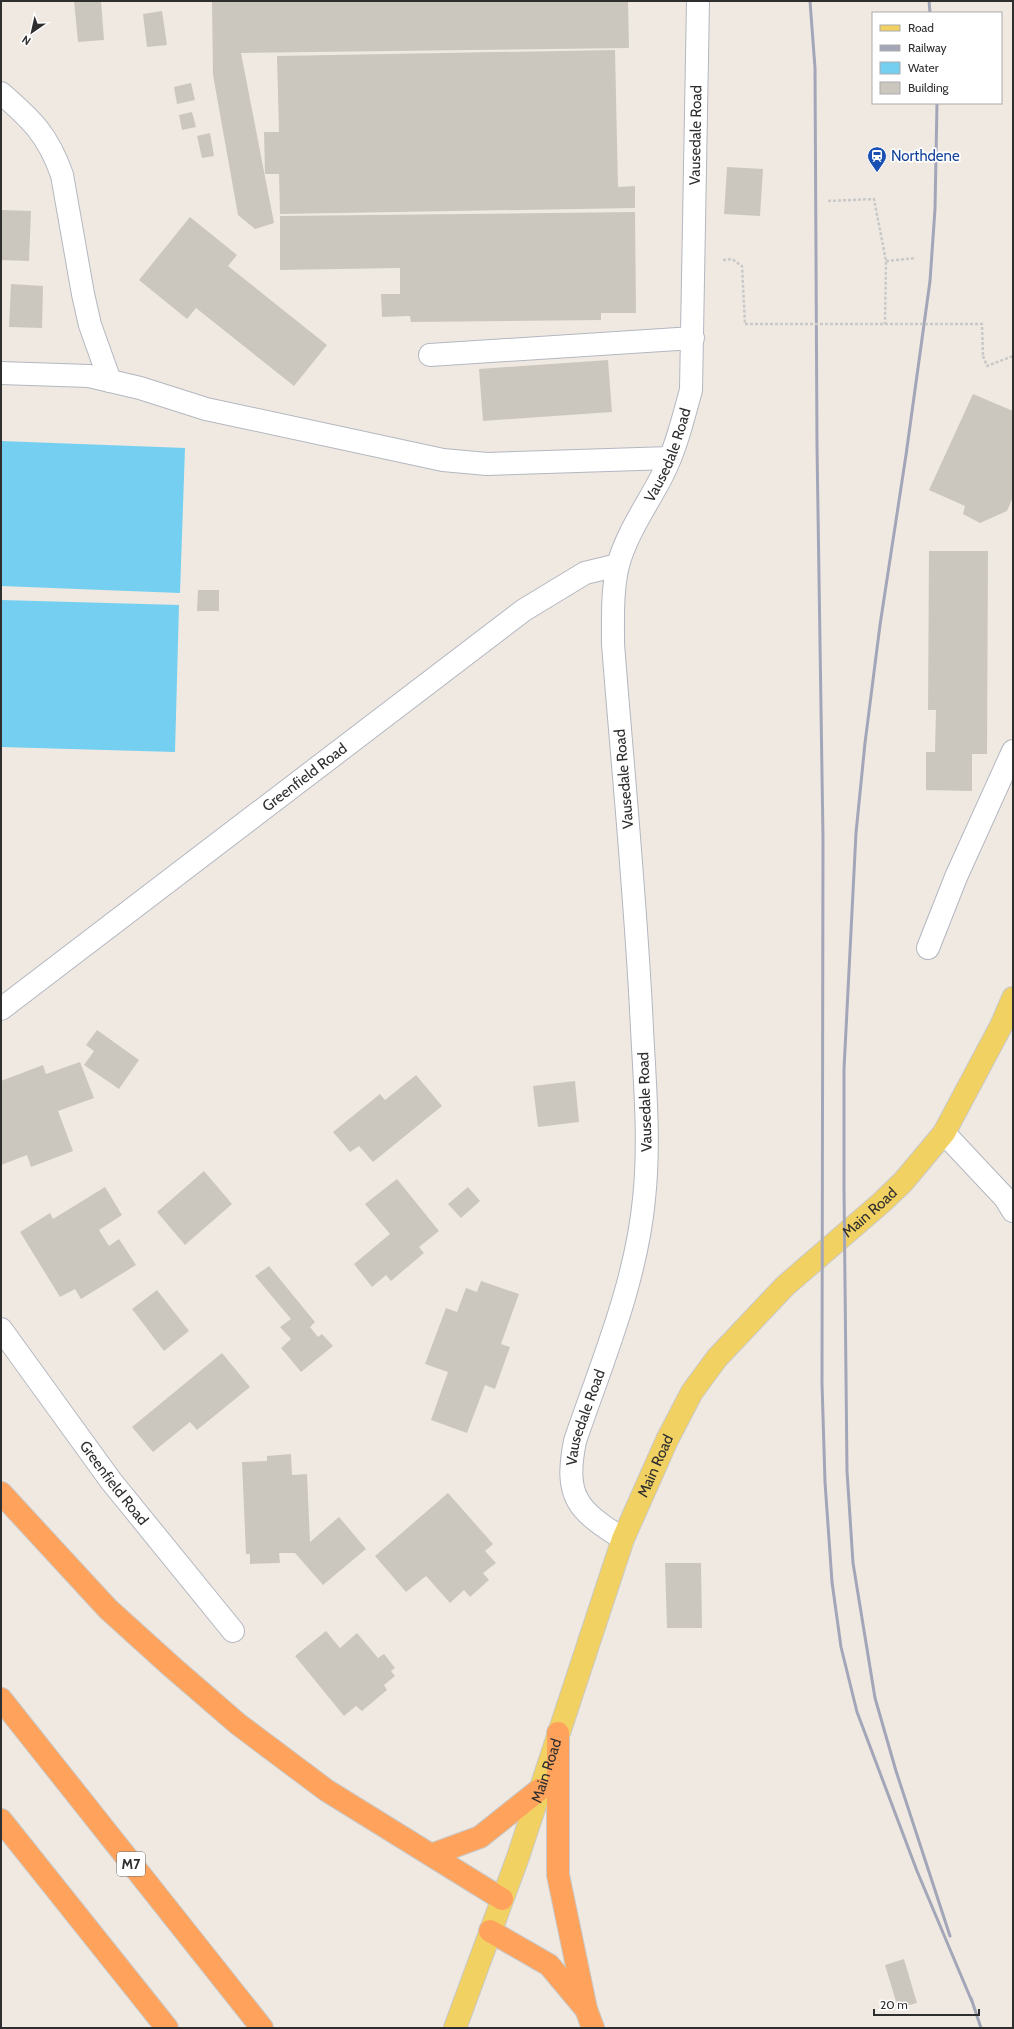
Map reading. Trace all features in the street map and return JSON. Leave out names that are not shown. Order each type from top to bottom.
[{"type":"highway","points":[[1,1493],[108,1608],[171,1666],[233,1719],[326,1790],[502,1899]]},
{"type":"highway","name":"M7","points":[[1,1699],[262,2028]]},
{"type":"highway","points":[[558,1733],[558,1874],[589,2018]]},
{"type":"highway","points":[[431,1855],[480,1837],[539,1790]]},
{"type":"highway","points":[[1,1820],[166,2028]]},
{"type":"highway","points":[[490,1931],[549,1965],[589,2018]]},
{"type":"main road","name":"Main Road","points":[[455,2028],[502,1899],[623,1539],[667,1440],[692,1392],[717,1358],[785,1286],[882,1203],[903,1182],[944,1133],[1001,1026],[1013,998]]},
{"type":"street","name":"Vausedale Road","points":[[623,1539],[594,1521],[580,1506],[572,1486],[571,1463],[575,1441],[627,1288],[644,1201],[648,1153],[638,946],[613,644],[613,609],[618,565],[638,518],[663,474],[670,458],[679,436],[691,390],[698,1]]},
{"type":"street","points":[[1,92],[28,116],[42,133],[54,152],[62,175],[81,286],[90,325],[110,381]]},
{"type":"street","points":[[430,356],[693,338]]},
{"type":"street","points":[[1,373],[89,376],[140,388],[206,409],[442,460],[487,464],[670,458]]},
{"type":"street","name":"Greenfield Road","points":[[1,1009],[524,610],[585,573],[618,565]]},
{"type":"street","points":[[928,948],[956,877],[1013,751]]},
{"type":"street","points":[[944,1133],[1010,1200]]},
{"type":"street","name":"Greenfield Road","points":[[1,1329],[111,1481],[233,1631]]},
{"type":"path","points":[[828,200],[874,199],[886,261],[885,324]]},
{"type":"path","points":[[886,261],[916,258]]},
{"type":"path","points":[[742,266],[745,324],[982,324],[983,356],[987,366],[1013,356]]},
{"type":"water","points":[[1,441],[185,448],[180,593],[1,586]]},
{"type":"water","points":[[1,600],[179,605],[175,752],[1,747]]},
{"type":"building","points":[[74,1],[101,1],[104,40],[78,42]]},
{"type":"building","points":[[212,1],[628,1],[629,48],[241,53],[274,223],[255,229],[238,215],[213,75]]},
{"type":"building","points":[[162,11],[167,45],[147,47],[143,14]]},
{"type":"building","points":[[615,50],[618,187],[635,186],[635,208],[280,214],[279,174],[265,174],[264,132],[279,132],[277,56]]},
{"type":"building","points":[[191,83],[195,100],[177,104],[174,87]]},
{"type":"building","points":[[192,112],[196,127],[182,130],[179,115]]},
{"type":"building","points":[[210,133],[214,156],[202,158],[197,136]]},
{"type":"building","points":[[727,167],[763,169],[760,216],[724,214]]},
{"type":"building","points":[[1,210],[31,211],[29,261],[1,260]]},
{"type":"building","points":[[635,212],[636,313],[601,313],[601,320],[411,322],[410,316],[382,317],[381,294],[400,294],[400,268],[280,270],[280,216]]},
{"type":"building","points":[[190,217],[237,255],[228,266],[327,345],[294,386],[196,308],[187,319],[139,280]]},
{"type":"building","points":[[11,284],[43,286],[42,328],[9,327]]},
{"type":"building","points":[[608,360],[612,412],[483,421],[479,369]]},
{"type":"building","points":[[973,394],[1013,411],[1013,497],[1007,511],[980,523],[963,514],[965,506],[929,490]]},
{"type":"building","points":[[929,551],[988,551],[987,754],[972,754],[972,791],[926,790],[926,752],[935,752],[936,710],[928,710]]},
{"type":"building","points":[[198,590],[219,590],[219,611],[197,611]]},
{"type":"building","points":[[97,1030],[139,1060],[119,1089],[84,1065],[94,1051],[86,1045]]},
{"type":"building","points":[[80,1062],[94,1098],[58,1111],[73,1151],[31,1167],[27,1155],[1,1165],[1,1081],[43,1065],[46,1074]]},
{"type":"building","points":[[416,1075],[442,1106],[373,1162],[359,1146],[350,1152],[333,1132],[380,1094],[385,1100]]},
{"type":"building","points":[[575,1081],[579,1122],[538,1127],[533,1086]]},
{"type":"building","points":[[204,1171],[232,1204],[185,1245],[157,1212]]},
{"type":"building","points":[[397,1179],[439,1231],[419,1247],[424,1253],[391,1281],[386,1275],[372,1287],[354,1264],[390,1234],[365,1204]]},
{"type":"building","points":[[105,1187],[122,1215],[99,1230],[109,1246],[119,1239],[136,1265],[81,1299],[75,1289],[60,1297],[20,1232],[50,1213],[53,1219]]},
{"type":"building","points":[[468,1187],[480,1201],[461,1218],[448,1204]]},
{"type":"building","points":[[269,1266],[315,1322],[310,1327],[318,1337],[322,1334],[333,1346],[301,1372],[281,1348],[291,1339],[280,1327],[291,1319],[255,1276]]},
{"type":"building","points":[[481,1281],[519,1294],[501,1344],[510,1347],[495,1389],[485,1385],[467,1433],[431,1420],[448,1372],[425,1364],[446,1308],[457,1312],[466,1288],[477,1292]]},
{"type":"building","points":[[157,1290],[189,1331],[164,1351],[132,1309]]},
{"type":"building","points":[[222,1353],[250,1387],[197,1430],[190,1422],[153,1452],[132,1427]]},
{"type":"building","points":[[291,1454],[292,1475],[307,1474],[310,1542],[339,1517],[366,1549],[323,1585],[295,1553],[279,1553],[280,1563],[250,1564],[250,1554],[246,1554],[242,1462],[267,1461],[267,1456]]},
{"type":"building","points":[[448,1493],[493,1544],[485,1551],[496,1563],[483,1573],[489,1580],[470,1597],[464,1590],[450,1603],[426,1576],[406,1592],[375,1556]]},
{"type":"building","points":[[665,1563],[701,1563],[702,1628],[667,1628]]},
{"type":"building","points":[[326,1631],[340,1648],[357,1633],[378,1658],[384,1654],[395,1668],[391,1671],[395,1676],[384,1685],[387,1690],[362,1711],[356,1706],[344,1716],[295,1656]]},
{"type":"building","points":[[904,1959],[917,2003],[898,2008],[885,1965]]},
{"type":"railway","points":[[810,1],[815,68],[817,446],[823,839],[822,1383],[825,1482],[832,1582],[841,1647],[857,1712],[917,1871],[973,2004]]},
{"type":"railway","points":[[929,1],[930,12]]},
{"type":"railway","points":[[937,104],[935,209],[930,281],[906,455],[880,625],[865,743],[856,833],[844,1069],[844,1188],[847,1471],[853,1563],[875,1698],[896,1771],[950,1936]]},
{"type":"railway","points":[[971,1998],[981,2028]]},
{"type":"place","name":"Northdene","points":[[877,173]]}]
